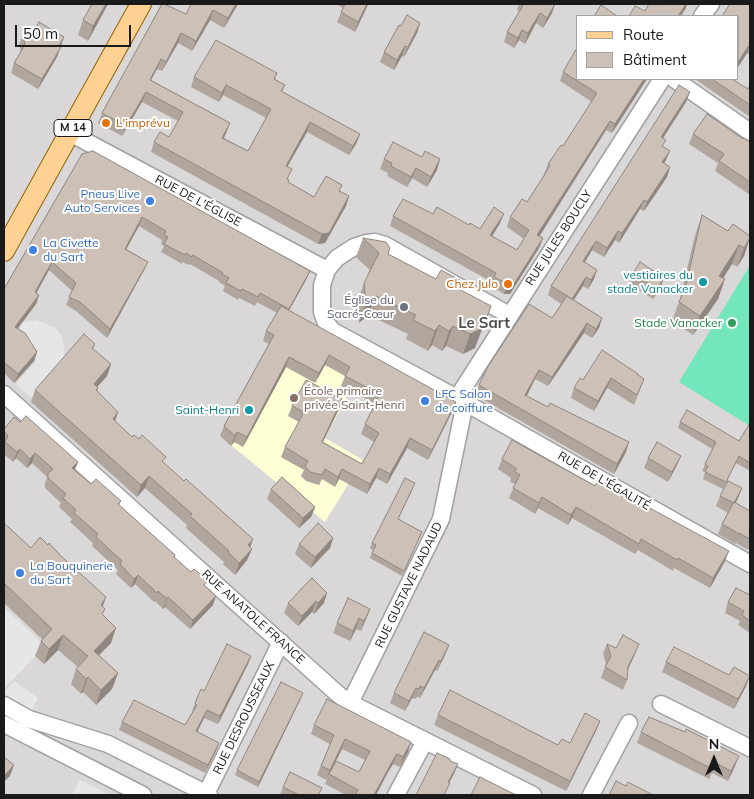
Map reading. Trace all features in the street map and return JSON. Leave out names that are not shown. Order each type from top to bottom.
[{"type":"main road","name":"M 14","points":[[4,251],[141,4]]},
{"type":"street","points":[[703,15],[710,4]]},
{"type":"street","name":"RUE JULES BOUCLY","points":[[461,400],[510,315],[661,80]]},
{"type":"street","points":[[675,80],[750,132]]},
{"type":"street","name":"RUE DE L'ÉGLISE","points":[[70,133],[327,270]]},
{"type":"street","points":[[327,270],[337,258],[354,247],[366,243],[380,244],[510,315]]},
{"type":"street","name":"RUE DE L'ÉGALITÉ","points":[[327,270],[322,285],[321,306],[324,318],[330,328],[750,564]]},
{"type":"street","name":"RUE ANATOLE FRANCE","points":[[4,394],[281,642],[323,682],[350,703],[533,795]]},
{"type":"street","name":"RUE GUSTAVE NADAUD","points":[[350,703],[441,519],[461,400]]},
{"type":"street","name":"RUE DESROUSSEAUX","points":[[207,794],[281,642]]},
{"type":"street","points":[[661,704],[750,748]]},
{"type":"street","points":[[4,705],[29,719],[108,744],[207,794]]},
{"type":"street","points":[[591,795],[629,723]]},
{"type":"street","points":[[4,724],[143,795]]},
{"type":"street","points":[[396,795],[425,741]]},
{"type":"shaded area","points":[[4,4],[750,4],[750,795],[4,795]]},
{"type":"shaded area","name":"École primaire privée Saint-Henri","points":[[285,317],[367,359],[325,438],[363,460],[325,522],[221,437]]},
{"type":"shaded area","points":[[36,320],[56,328],[62,336],[65,354],[58,368],[31,398],[16,384],[36,361],[32,352],[15,335],[23,322]]},
{"type":"shaded area","points":[[4,607],[45,646],[4,689]]},
{"type":"shaded area","points":[[14,681],[38,698],[32,710],[4,695],[4,692]]},
{"type":"shaded area","points":[[80,780],[110,795],[72,795]]},
{"type":"green space","name":"Stade Vanacker","points":[[750,265],[750,426],[679,382]]},
{"type":"building","points":[[92,4],[106,4],[93,26],[83,20]]},
{"type":"building","points":[[162,4],[186,14],[191,4],[236,4],[228,18],[213,10],[196,41],[181,33],[166,62],[161,59],[150,80],[230,123],[222,138],[248,151],[271,109],[226,85],[222,93],[194,77],[216,40],[277,73],[274,79],[285,85],[281,91],[360,134],[353,146],[310,122],[286,166],[292,169],[287,179],[289,180],[288,182],[314,197],[326,176],[342,185],[339,191],[349,196],[329,233],[322,234],[154,142],[160,132],[169,137],[183,112],[146,92],[126,126],[102,113]]},
{"type":"building","points":[[345,4],[367,4],[358,22],[341,12]]},
{"type":"building","points":[[524,4],[555,4],[547,18],[540,13],[528,33],[522,30],[518,38],[507,32]]},
{"type":"building","points":[[649,4],[686,4],[679,15],[630,15],[635,6],[645,11]]},
{"type":"building","points":[[730,4],[750,4],[750,44],[739,60],[739,15],[723,15]]},
{"type":"building","points":[[601,5],[616,15],[595,15]]},
{"type":"building","points":[[407,15],[420,23],[408,47],[405,46],[397,60],[384,52],[399,25],[401,26]]},
{"type":"building","points":[[39,22],[64,37],[59,46],[61,47],[42,79],[14,63],[25,45],[23,35],[25,30],[35,29]]},
{"type":"building","points":[[576,49],[576,80],[643,80],[615,124],[610,121],[537,235],[543,238],[514,284],[508,284],[494,277],[496,273],[393,216],[403,199],[433,214],[437,207],[480,229],[494,207],[504,214],[490,235],[517,250],[529,230],[510,217],[522,199],[527,202],[550,165],[548,164],[561,145],[563,146],[597,93],[563,72]]},
{"type":"building","points":[[713,80],[734,80],[748,89],[750,85],[750,105]]},
{"type":"building","points":[[679,85],[690,92],[661,137],[666,140],[662,146],[670,151],[662,162],[670,167],[647,202],[644,200],[622,233],[618,231],[607,248],[596,241],[583,261],[597,270],[591,280],[586,277],[572,299],[551,286]]},
{"type":"building","points":[[707,114],[750,142],[750,182],[719,161],[724,154],[693,134]]},
{"type":"building","points":[[393,142],[422,157],[425,151],[440,159],[431,177],[416,168],[411,177],[391,166],[392,163],[384,159]]},
{"type":"building","points":[[93,151],[310,271],[289,309],[260,293],[258,297],[226,283],[229,278],[223,273],[193,255],[192,257],[186,253],[185,255],[164,244],[168,237],[164,235],[166,231],[142,217],[125,249],[148,262],[110,329],[80,302],[69,297],[76,283],[52,262],[35,292],[39,295],[15,327],[25,333],[37,352],[18,374],[4,362],[4,289],[82,154]]},
{"type":"building","name":"vestiaires du stade Vanacker","points":[[702,215],[728,231],[733,224],[750,236],[750,238],[744,248],[739,245],[719,276],[725,279],[700,316],[679,302],[685,289]]},
{"type":"building","points":[[363,238],[386,242],[390,248],[388,254],[436,279],[441,270],[460,280],[457,288],[491,306],[483,328],[470,334],[453,326],[449,331],[439,325],[435,331],[413,320],[416,315],[376,296],[366,303],[364,283],[379,253]]},
{"type":"building","points":[[640,262],[664,278],[657,289],[633,273]]},
{"type":"building","points":[[567,296],[602,318],[596,329],[587,323],[552,377],[539,370],[525,395],[548,407],[550,403],[629,442],[617,464],[479,385],[487,368],[529,304],[552,318]]},
{"type":"building","points":[[281,306],[456,402],[432,450],[410,438],[390,474],[379,468],[370,484],[342,469],[338,477],[325,469],[322,475],[310,472],[305,466],[308,461],[285,447],[304,412],[292,406],[306,380],[342,399],[322,442],[362,464],[379,433],[365,424],[380,394],[345,376],[350,367],[329,355],[319,373],[289,357],[247,437],[237,432],[235,436],[224,426],[274,335],[266,331]]},
{"type":"building","points":[[84,334],[95,344],[92,348],[111,364],[94,384],[98,388],[96,390],[118,412],[113,419],[132,437],[134,435],[139,439],[142,435],[166,457],[162,461],[184,481],[186,479],[253,539],[248,545],[252,549],[239,563],[229,551],[190,516],[192,514],[149,476],[141,485],[35,390]]},
{"type":"building","points":[[602,350],[644,379],[637,395],[611,378],[598,401],[574,388],[580,378],[583,380]]},
{"type":"building","points":[[687,410],[739,441],[750,423],[750,463],[739,456],[726,482],[705,472],[708,466],[705,464],[716,442],[680,422]]},
{"type":"building","points":[[26,416],[78,462],[72,468],[91,484],[96,479],[121,501],[118,504],[175,555],[174,557],[191,572],[194,569],[208,580],[204,585],[216,596],[193,620],[168,597],[167,599],[158,591],[157,593],[138,575],[134,579],[120,564],[122,561],[96,537],[98,534],[74,513],[76,510],[63,498],[66,494],[48,478],[48,473],[53,469],[35,453],[30,459],[20,449],[17,452],[5,442],[8,436],[4,429],[14,417],[20,422]]},
{"type":"building","points":[[512,440],[595,486],[598,480],[729,551],[713,578],[641,539],[639,544],[576,507],[571,515],[542,497],[539,503],[513,488],[520,475],[514,471],[517,469],[502,459]]},
{"type":"building","points":[[657,442],[681,456],[672,472],[648,458]]},
{"type":"building","points":[[282,477],[315,507],[303,518],[271,489]]},
{"type":"building","points":[[405,478],[415,483],[398,519],[422,532],[404,571],[372,553],[376,545],[372,543]]},
{"type":"building","points":[[728,481],[742,488],[734,503],[720,496]]},
{"type":"building","points":[[734,502],[750,511],[750,539],[722,524]]},
{"type":"building","points":[[4,523],[31,548],[40,537],[48,545],[49,543],[106,597],[101,605],[105,609],[102,614],[116,628],[94,651],[118,673],[101,690],[88,677],[86,679],[76,669],[88,656],[63,635],[49,649],[41,641],[52,629],[4,585]]},
{"type":"building","points":[[318,523],[333,538],[315,557],[299,544]]},
{"type":"building","points":[[312,578],[327,593],[318,603],[316,601],[302,616],[288,603]]},
{"type":"building","points":[[736,588],[750,595],[750,621],[742,615],[744,611],[728,602]]},
{"type":"building","points":[[348,598],[370,609],[364,621],[359,618],[353,631],[337,623]]},
{"type":"building","points":[[424,632],[449,645],[424,688],[420,686],[419,689],[416,688],[409,701],[394,693]]},
{"type":"building","points":[[623,635],[639,644],[628,667],[627,680],[605,667],[611,656],[607,644],[616,648]]},
{"type":"building","points":[[227,644],[251,656],[220,716],[207,710],[196,731],[219,743],[208,765],[122,722],[134,700],[185,725],[197,705],[195,703],[201,689],[204,691]]},
{"type":"building","points":[[674,647],[729,675],[734,667],[750,676],[738,699],[666,662]]},
{"type":"building","points":[[281,682],[303,693],[259,782],[237,770]]},
{"type":"building","points":[[450,690],[558,745],[562,739],[570,743],[585,713],[600,721],[570,781],[438,715]]},
{"type":"building","points":[[327,699],[411,742],[403,757],[397,754],[374,795],[355,795],[358,790],[329,774],[336,761],[359,772],[370,751],[345,739],[330,770],[321,766],[334,735],[314,725]]},
{"type":"building","points":[[649,717],[685,732],[686,729],[739,756],[731,771],[716,763],[712,769],[641,732]]},
{"type":"building","points":[[437,753],[458,764],[448,782],[450,783],[444,795],[416,795]]},
{"type":"building","points":[[4,757],[14,765],[4,776]]},
{"type":"building","points":[[290,772],[322,788],[318,795],[299,795],[283,787]]},
{"type":"building","points":[[480,777],[516,795],[471,795]]},
{"type":"building","points":[[616,781],[626,786],[628,782],[653,795],[609,795]]},
{"type":"place","name":"L'imprévu","points":[[106,123]]},
{"type":"place","name":"Pneus Live Auto Services","points":[[150,201]]},
{"type":"place","name":"La Civette du Sart","points":[[33,250]]},
{"type":"place","name":"vestiaires du stade Vanacker","points":[[703,282]]},
{"type":"place","name":"Chez Julo","points":[[508,284]]},
{"type":"place","name":"Église du Sacré-Cœur","points":[[404,307]]},
{"type":"place","name":"Stade Vanacker","points":[[732,323]]},
{"type":"place","name":"École primaire privée Saint-Henri","points":[[294,398]]},
{"type":"place","name":"LFC Salon de coiffure","points":[[425,401]]},
{"type":"place","name":"Saint-Henri","points":[[249,410]]},
{"type":"place","name":"La Bouquinerie du Sart","points":[[20,573]]},
{"type":"district","name":"Le Sart","points":[[484,323]]}]
